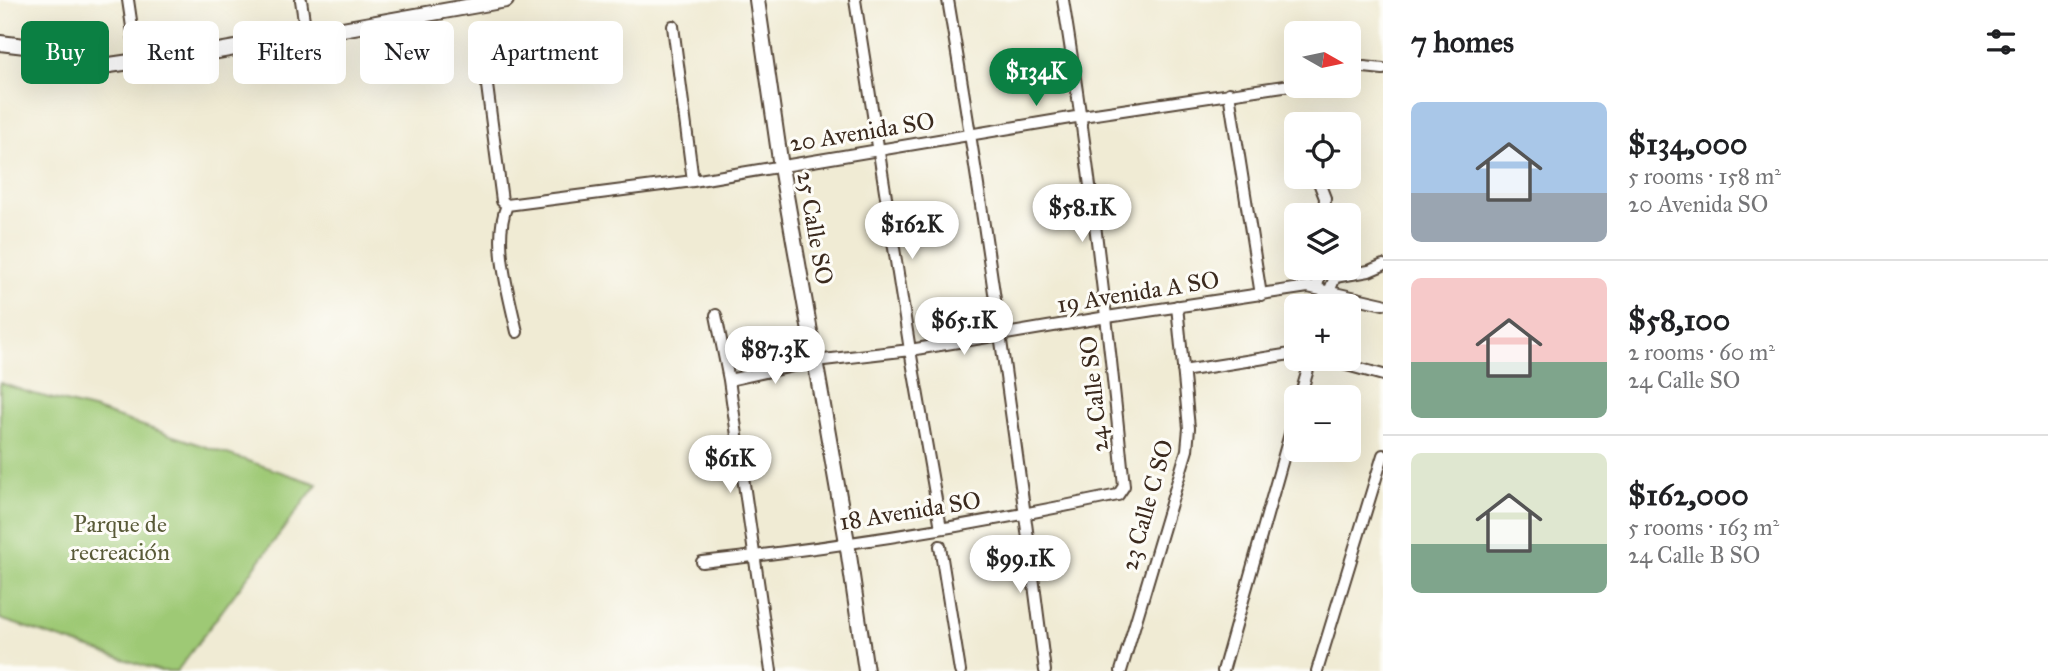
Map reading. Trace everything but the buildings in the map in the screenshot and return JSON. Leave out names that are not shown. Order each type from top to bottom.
[{"type":"street","points":[[128,0],[131,21]]},
{"type":"street","points":[[301,0],[304,21]]},
{"type":"street","points":[[346,27],[477,2],[506,0]]},
{"type":"street","name":"25 Calle SO","points":[[757,0],[781,167],[847,542],[866,671]]},
{"type":"street","points":[[855,0],[941,528]]},
{"type":"street","points":[[947,0],[971,136],[1026,515],[1045,671]]},
{"type":"street","name":"24 Calle SO","points":[[1063,0],[1082,116],[1107,317],[1124,486],[1122,492]]},
{"type":"street","points":[[673,26],[693,181]]},
{"type":"street","points":[[0,43],[25,46],[64,59],[103,66],[123,63]]},
{"type":"street","points":[[1364,67],[1383,69]]},
{"type":"street","points":[[487,84],[502,201],[512,205],[504,214],[502,232],[505,274],[517,332]]},
{"type":"street","name":"20 Avenida SO","points":[[512,205],[693,181],[1082,116],[1284,86]]},
{"type":"street","points":[[1229,93],[1261,295]]},
{"type":"street","points":[[1329,292],[1335,277],[1369,271],[1383,265]]},
{"type":"street","points":[[1317,289],[1318,280]]},
{"type":"street","name":"19 Avenida A SO","points":[[729,380],[815,361],[910,350],[1308,287],[1383,304]]},
{"type":"street","name":"23 Calle C SO","points":[[1121,671],[1187,450],[1189,428],[1177,306]]},
{"type":"street","points":[[716,315],[729,380],[771,671]]},
{"type":"street","points":[[1183,371],[1284,355]]},
{"type":"street","points":[[1361,370],[1383,376]]},
{"type":"street","points":[[1223,671],[1284,455]]},
{"type":"street","points":[[1317,671],[1383,455]]},
{"type":"street","name":"18 Avenida SO","points":[[702,562],[1026,515],[1122,492]]},
{"type":"street","points":[[940,546],[960,671]]},
{"type":"green space","name":"Parque de recreación","points":[[0,383],[96,410],[317,484],[177,671],[160,671],[0,619]]}]
